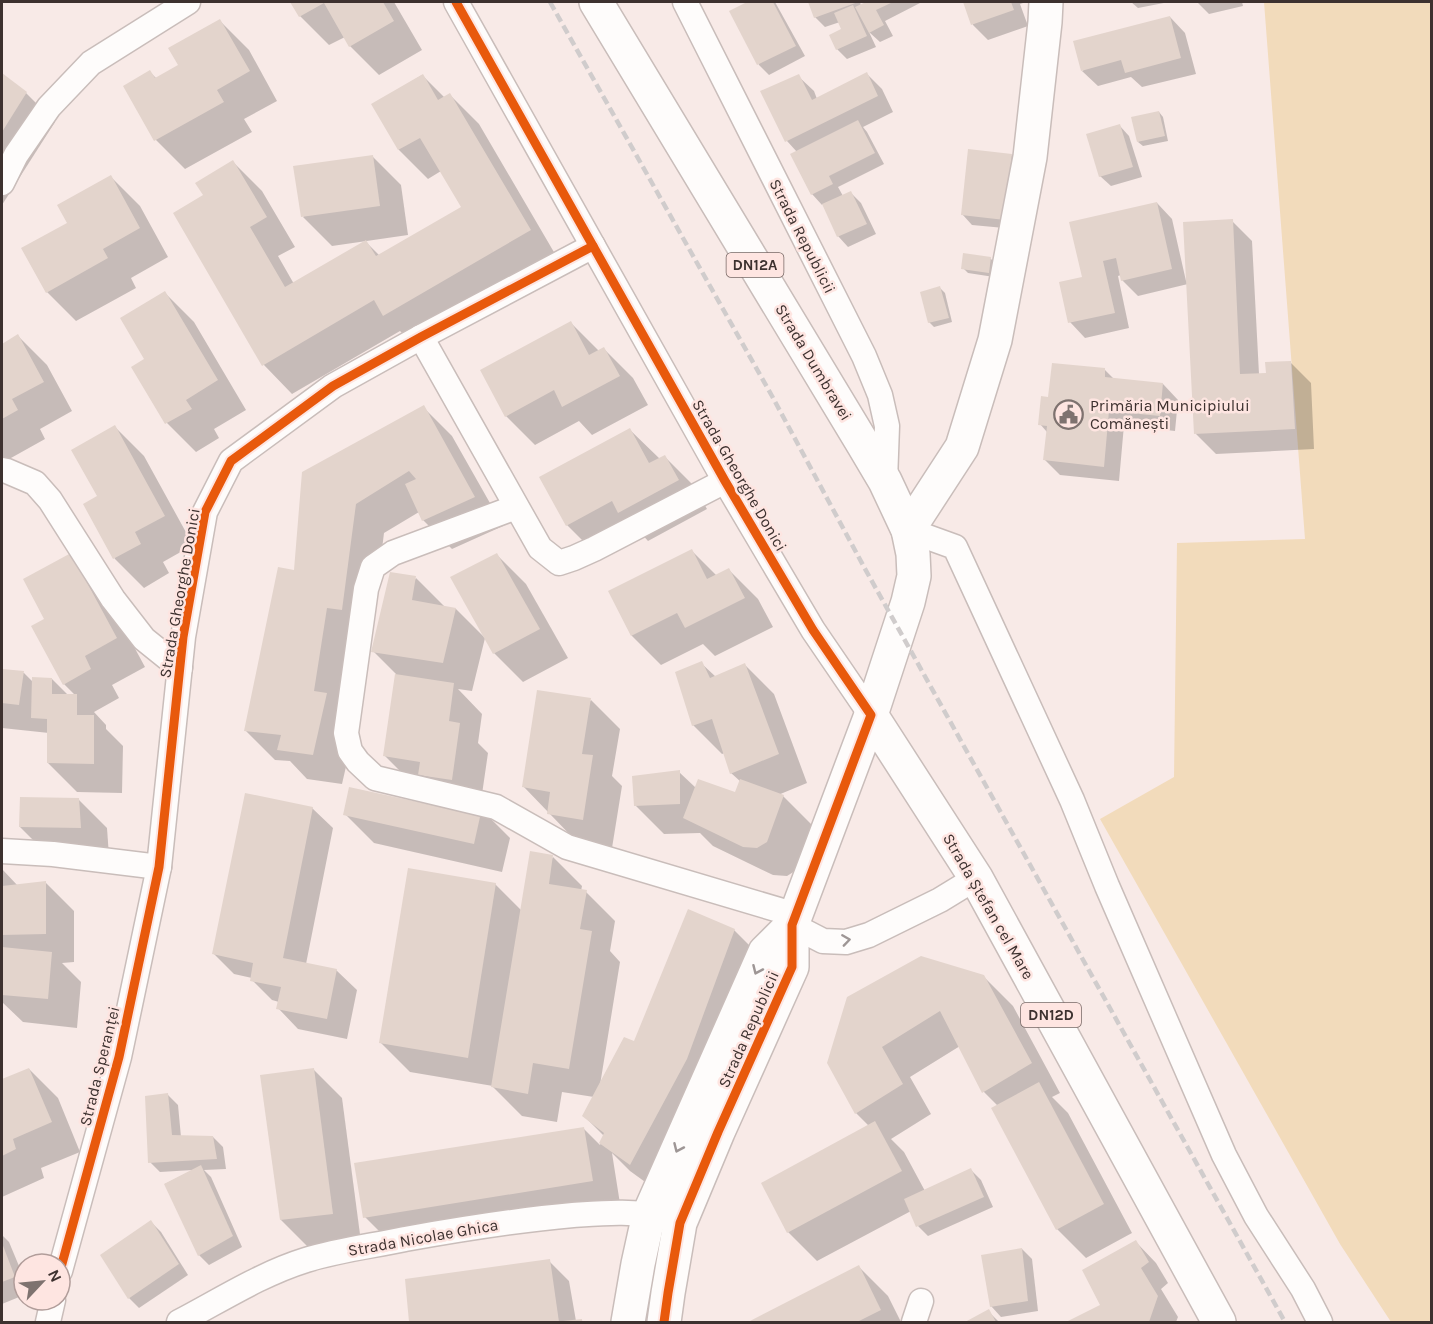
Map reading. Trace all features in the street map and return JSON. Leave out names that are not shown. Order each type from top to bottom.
[{"type":"main road","name":"Strada Dumbravei","points":[[596,2],[885,481],[908,530],[913,554],[914,576],[908,602],[871,715]]},
{"type":"main road","points":[[908,530],[962,447],[995,340],[1030,157],[1046,2]]},
{"type":"main road","name":"Strada Ștefan cel Mare","points":[[871,715],[976,878],[1219,1323]]},
{"type":"main road","name":"Strada Republicii","points":[[664,1323],[680,1223],[792,967],[794,920],[871,715]]},
{"type":"main road","name":"Strada Republicii","points":[[628,1323],[649,1214],[765,952],[794,920]]},
{"type":"street","points":[[2,183],[16,155],[49,107],[91,63],[188,2]]},
{"type":"street","name":"Strada Gheorghe Donici","points":[[456,2],[725,481],[813,630],[871,715]]},
{"type":"street","name":"Strada Republicii","points":[[684,2],[868,366],[880,395],[887,426],[885,481]]},
{"type":"street","name":"Strada Gheorghe Donici","points":[[159,867],[183,637],[205,512],[231,461],[333,386],[593,246]]},
{"type":"street","points":[[421,337],[540,548],[559,563],[584,554],[725,481]]},
{"type":"street","points":[[2,470],[35,483],[50,500],[113,599],[144,639],[180,668]]},
{"type":"street","points":[[516,507],[393,553],[373,567],[366,589],[346,733],[350,751],[375,778],[496,807],[567,847],[794,920],[823,941],[846,942],[869,935],[940,900],[976,878]]},
{"type":"street","points":[[908,530],[955,547],[1072,800],[1224,1155],[1256,1216],[1303,1289],[1320,1323]]},
{"type":"street","points":[[2,851],[53,854],[159,867]]},
{"type":"street","name":"Strada Speranței","points":[[65,1252],[119,1057],[159,867]]},
{"type":"street","name":"Strada Nicolae Ghica","points":[[179,1323],[204,1316],[269,1274],[306,1260],[337,1252],[468,1227],[538,1218],[606,1213],[649,1214],[680,1223]]},
{"type":"shaded area","points":[[1264,2],[1431,2],[1431,1322],[1391,1322],[1340,1244],[1100,819],[1174,777],[1177,543],[1305,539]]},
{"type":"building","points":[[290,2],[383,2],[394,21],[349,47],[324,3],[299,17]]},
{"type":"building","points":[[747,2],[773,2],[796,46],[757,65],[729,11]]},
{"type":"building","points":[[808,2],[858,2],[814,18]]},
{"type":"building","points":[[866,2],[893,2],[876,10],[884,25],[869,33],[855,7]]},
{"type":"building","points":[[963,2],[1011,2],[1014,10],[971,25]]},
{"type":"building","points":[[853,5],[867,36],[836,50],[829,35],[841,29],[834,13]]},
{"type":"building","points":[[1170,16],[1181,58],[1125,73],[1121,60],[1081,71],[1073,41]]},
{"type":"building","points":[[220,19],[250,71],[217,90],[224,102],[154,141],[123,86],[150,70],[155,78],[178,65],[168,48]]},
{"type":"building","points":[[867,72],[878,96],[785,142],[760,91],[799,74],[812,100]]},
{"type":"building","points":[[2,73],[27,92],[2,132]]},
{"type":"building","points":[[423,74],[438,100],[450,93],[531,230],[383,316],[374,300],[262,366],[173,213],[203,195],[195,183],[233,160],[267,217],[250,227],[285,287],[366,240],[376,256],[461,207],[420,138],[398,150],[371,104]]},
{"type":"building","points":[[1159,111],[1165,136],[1137,142],[1131,117]]},
{"type":"building","points":[[858,120],[875,153],[829,176],[833,184],[811,195],[790,154]]},
{"type":"building","points":[[1120,124],[1133,167],[1099,177],[1086,134]]},
{"type":"building","points":[[968,149],[1012,154],[1005,220],[961,215]]},
{"type":"building","points":[[373,155],[380,206],[301,217],[293,166]]},
{"type":"building","points":[[111,175],[140,228],[103,249],[108,258],[46,293],[21,248],[67,223],[57,205]]},
{"type":"building","points":[[851,191],[867,224],[837,237],[822,204]]},
{"type":"building","points":[[1157,202],[1172,269],[1121,281],[1116,258],[1103,261],[1115,313],[1068,323],[1059,282],[1082,277],[1069,222]]},
{"type":"building","points":[[1233,219],[1240,374],[1266,373],[1265,362],[1291,361],[1295,429],[1194,434],[1183,222]]},
{"type":"building","points":[[963,253],[991,257],[989,273],[961,269]]},
{"type":"building","points":[[940,286],[949,318],[928,323],[920,292]]},
{"type":"building","points":[[165,291],[218,380],[186,400],[192,409],[165,424],[131,367],[144,359],[120,318]]},
{"type":"building","points":[[571,321],[589,355],[604,347],[620,376],[562,407],[554,390],[505,417],[480,370]]},
{"type":"building","points":[[18,334],[44,382],[12,399],[18,410],[2,419],[2,344]]},
{"type":"building","points":[[1052,363],[1105,368],[1105,377],[1163,383],[1160,416],[1109,411],[1104,467],[1043,460],[1047,426],[1038,425],[1041,396],[1048,397]]},
{"type":"building","points":[[424,405],[475,497],[422,521],[405,484],[416,479],[409,471],[356,504],[342,610],[327,608],[314,691],[327,693],[313,755],[277,750],[281,735],[244,731],[278,567],[294,570],[302,472]]},
{"type":"building","points":[[115,425],[165,516],[135,532],[141,544],[113,559],[83,504],[97,496],[71,450]]},
{"type":"building","points":[[630,428],[649,463],[665,455],[679,480],[618,513],[612,501],[566,526],[539,477]]},
{"type":"building","points":[[692,549],[707,579],[729,568],[745,598],[685,628],[677,613],[631,636],[608,591]]},
{"type":"building","points":[[71,553],[117,638],[85,656],[91,669],[63,685],[31,626],[44,619],[23,579]]},
{"type":"building","points":[[497,553],[540,629],[493,654],[450,577]]},
{"type":"building","points":[[390,572],[416,576],[412,600],[456,608],[443,663],[371,652]]},
{"type":"building","points":[[702,661],[710,678],[745,663],[779,754],[730,774],[712,719],[692,726],[675,672]]},
{"type":"building","points":[[2,669],[24,671],[19,705],[2,703]]},
{"type":"building","points":[[395,674],[454,683],[449,721],[460,723],[452,780],[418,775],[420,762],[383,756]]},
{"type":"building","points":[[32,677],[52,678],[52,694],[77,694],[77,715],[94,715],[94,764],[47,763],[47,719],[31,718]]},
{"type":"building","points":[[537,690],[591,698],[582,754],[593,755],[583,820],[547,814],[550,792],[522,787]]},
{"type":"building","points":[[680,770],[680,804],[634,806],[632,776]]},
{"type":"building","points":[[698,779],[735,792],[740,779],[784,795],[767,842],[757,848],[743,847],[683,818]]},
{"type":"building","points":[[349,787],[450,809],[452,801],[482,808],[474,844],[343,815]]},
{"type":"building","points":[[245,793],[313,807],[283,958],[337,969],[327,1019],[276,1009],[281,987],[250,981],[253,963],[212,954]]},
{"type":"building","points":[[20,797],[79,798],[81,828],[19,827]]},
{"type":"building","points":[[530,851],[553,855],[549,884],[587,890],[580,929],[592,931],[569,1069],[533,1063],[528,1094],[491,1087]]},
{"type":"building","points":[[408,868],[496,883],[468,1058],[379,1043]]},
{"type":"building","points":[[46,881],[46,934],[2,935],[2,886]]},
{"type":"building","points":[[688,909],[735,929],[687,1059],[630,1165],[599,1143],[604,1133],[582,1116],[624,1037],[634,1041]]},
{"type":"building","points":[[2,947],[52,952],[48,999],[2,995]]},
{"type":"building","points":[[921,956],[984,975],[1032,1063],[982,1093],[940,1011],[882,1047],[903,1084],[855,1114],[827,1063],[847,997]]},
{"type":"building","points":[[29,1068],[52,1122],[13,1139],[16,1149],[2,1156],[2,1079]]},
{"type":"building","points":[[314,1068],[333,1214],[280,1220],[260,1075]]},
{"type":"building","points":[[1039,1082],[1104,1204],[1056,1230],[991,1108]]},
{"type":"building","points":[[168,1093],[172,1135],[213,1136],[217,1159],[148,1163],[145,1096]]},
{"type":"building","points":[[875,1121],[902,1171],[787,1233],[761,1183]]},
{"type":"building","points":[[584,1127],[593,1181],[363,1218],[354,1163]]},
{"type":"building","points":[[201,1165],[233,1236],[198,1256],[164,1184]]},
{"type":"building","points":[[971,1168],[984,1197],[916,1227],[904,1199]]},
{"type":"building","points":[[151,1220],[179,1264],[128,1299],[100,1255]]},
{"type":"building","points":[[1136,1240],[1149,1262],[1141,1268],[1158,1296],[1149,1322],[1066,1322],[1100,1305],[1082,1270]]},
{"type":"building","points":[[2,1243],[12,1269],[12,1278],[2,1282]]},
{"type":"building","points":[[1022,1248],[1028,1301],[990,1307],[981,1255]]},
{"type":"building","points":[[550,1259],[559,1322],[409,1322],[405,1279]]},
{"type":"building","points":[[859,1265],[881,1310],[857,1322],[748,1322]]},
{"type":"building","points":[[989,1309],[996,1322],[965,1322]]},
{"type":"building","points":[[582,1319],[582,1322],[563,1322],[563,1321]]},
{"type":"railway","points":[[550,2],[772,396],[864,567],[1285,1322]]},
{"type":"cycle path","points":[[456,2],[725,481],[813,630],[871,715],[792,925],[792,967],[680,1223],[664,1322]]},
{"type":"cycle path","points":[[65,1252],[119,1057],[159,867],[183,637],[205,512],[231,461],[333,386],[593,246]]},
{"type":"place","name":"Primăria Municipiului Comănești","points":[[1069,414]]}]
